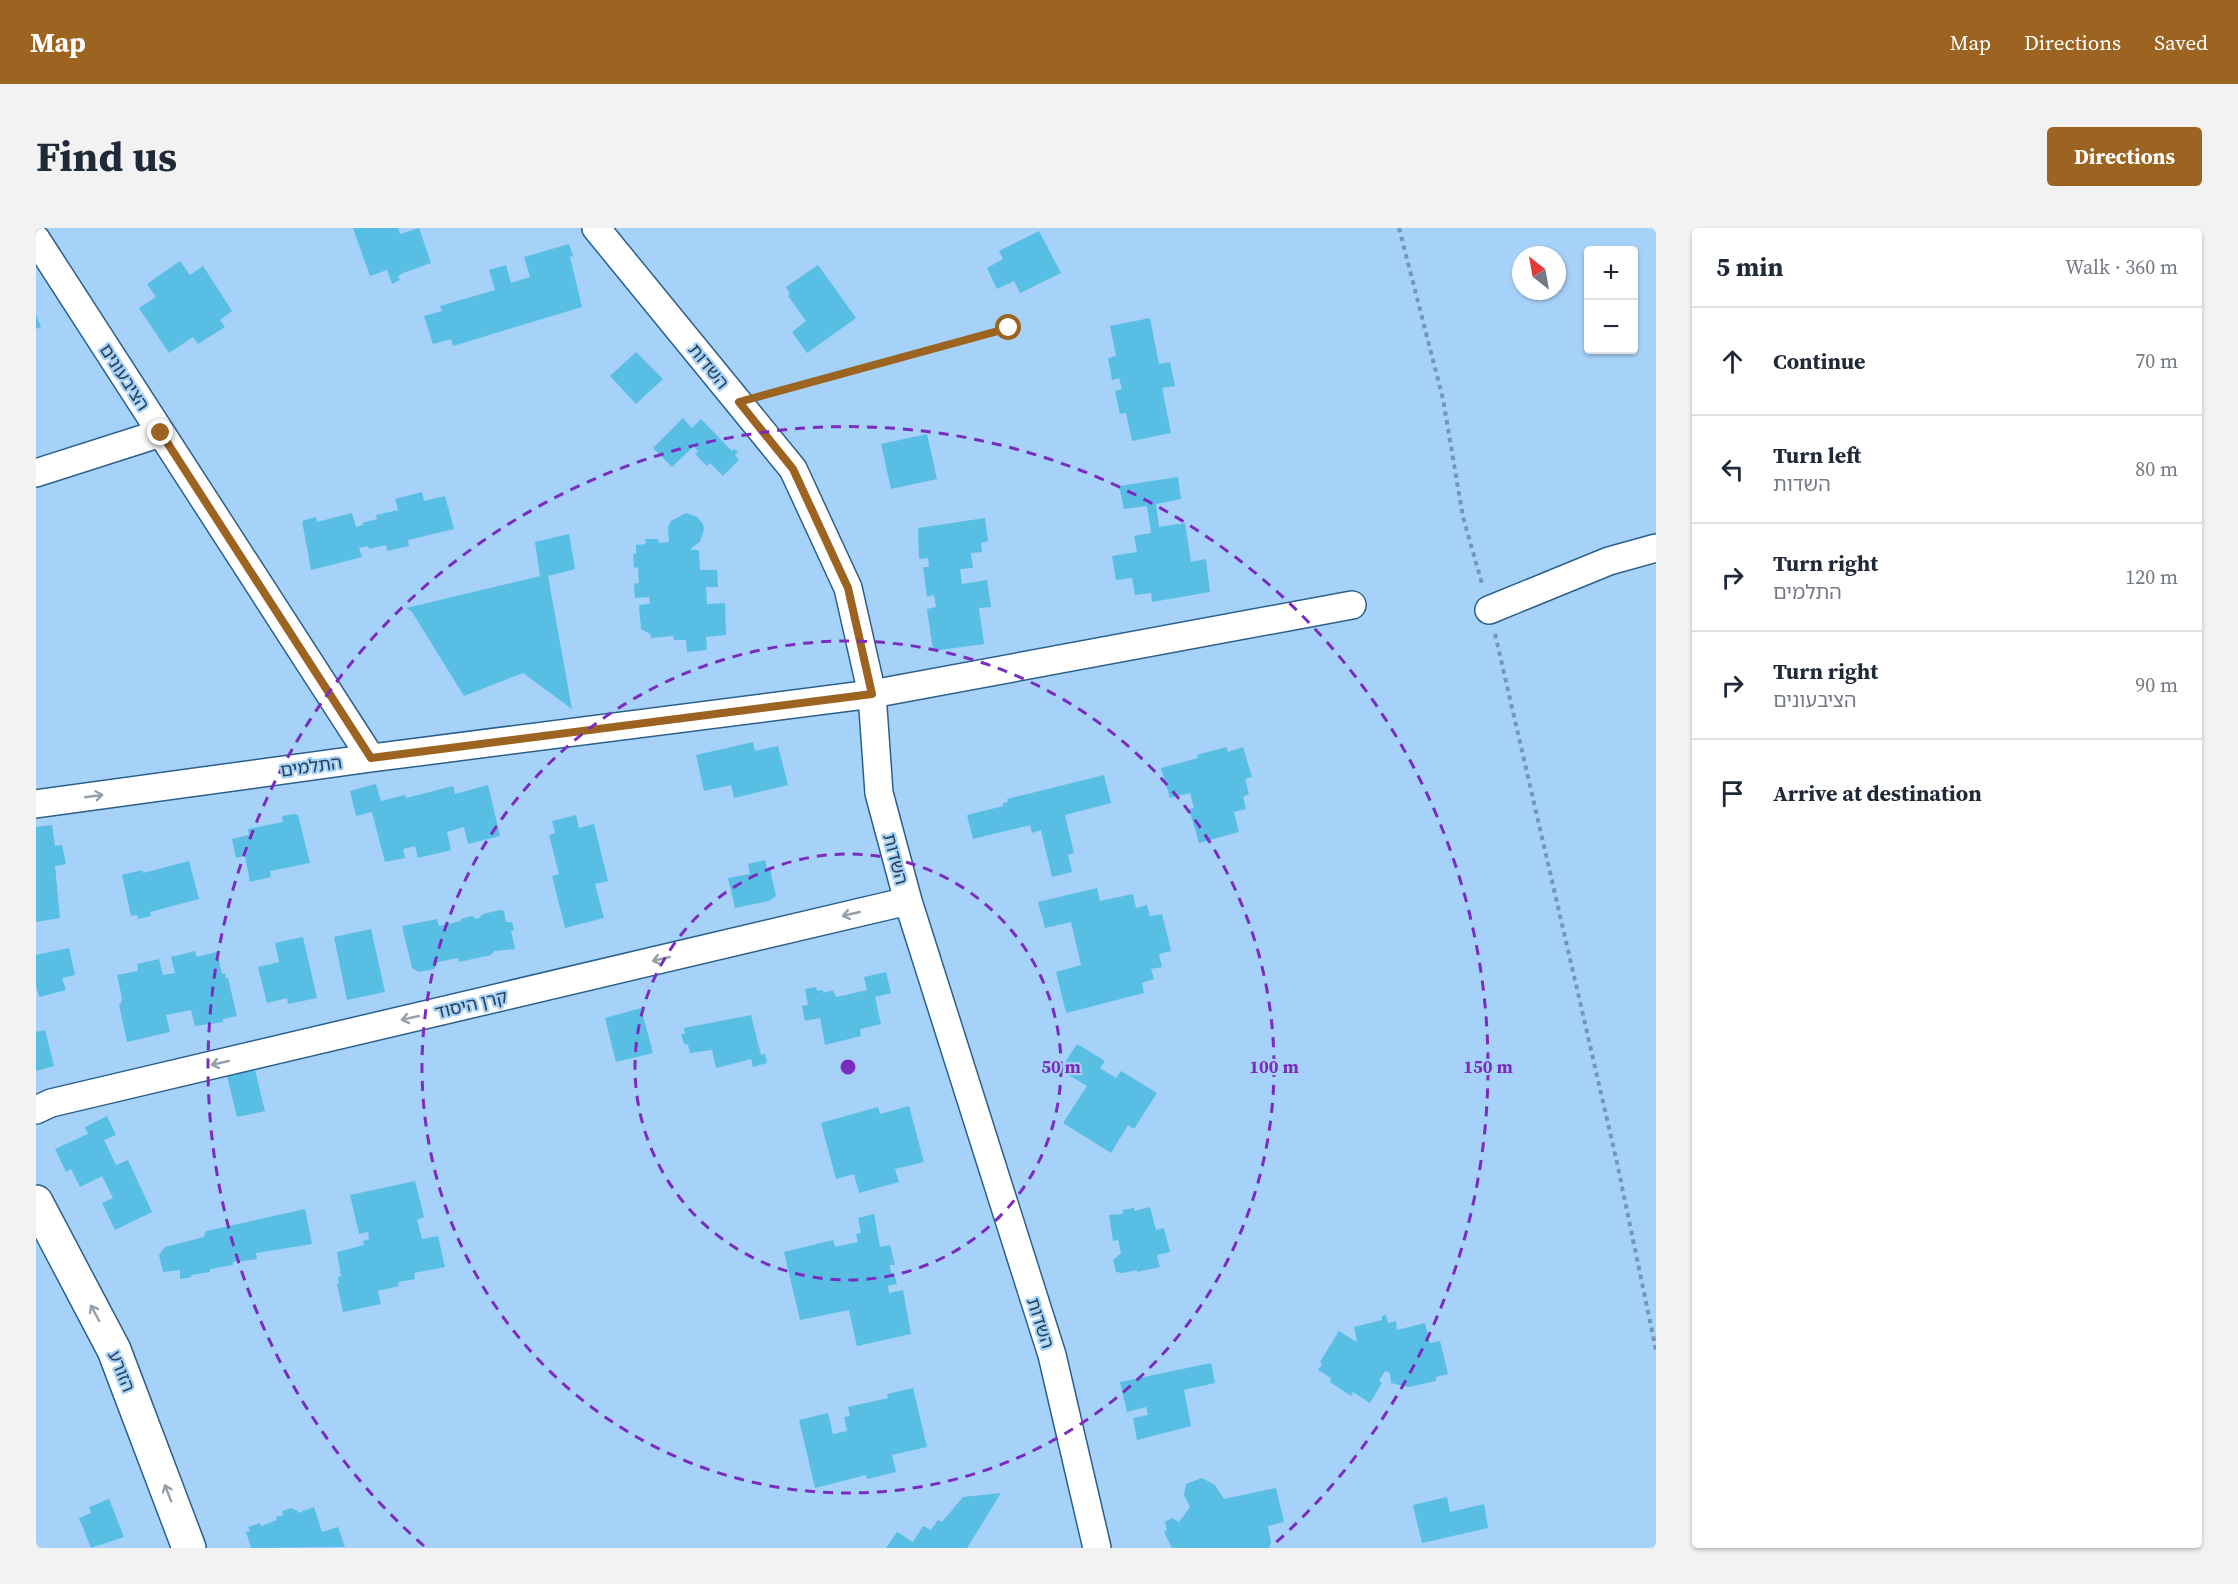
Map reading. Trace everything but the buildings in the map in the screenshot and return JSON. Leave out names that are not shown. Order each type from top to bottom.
[{"type":"street","name":"השדות","points":[[596,228],[793,469],[848,588],[872,694],[879,793],[908,901],[1052,1355],[1096,1548]]},
{"type":"street","name":"הציבעונים","points":[[36,239],[371,758]]},
{"type":"street","points":[[36,473],[161,433]]},
{"type":"street","points":[[1489,610],[1609,561],[1656,548]]},
{"type":"street","name":"התלמים","points":[[36,804],[371,758],[872,694],[1352,605]]},
{"type":"street","name":"קרן היסוד","points":[[36,1110],[62,1100],[908,901]]},
{"type":"street","name":"הזורע","points":[[36,1202],[114,1350],[189,1548]]},
{"type":"path","points":[[1400,228],[1443,399],[1463,517],[1489,610],[1616,1158],[1656,1350]]},
{"type":"path","points":[[739,402],[1009,328]]},
{"type":"route","points":[[161,433],[371,758],[872,694],[848,588],[793,469],[739,402],[1009,328]]}]
